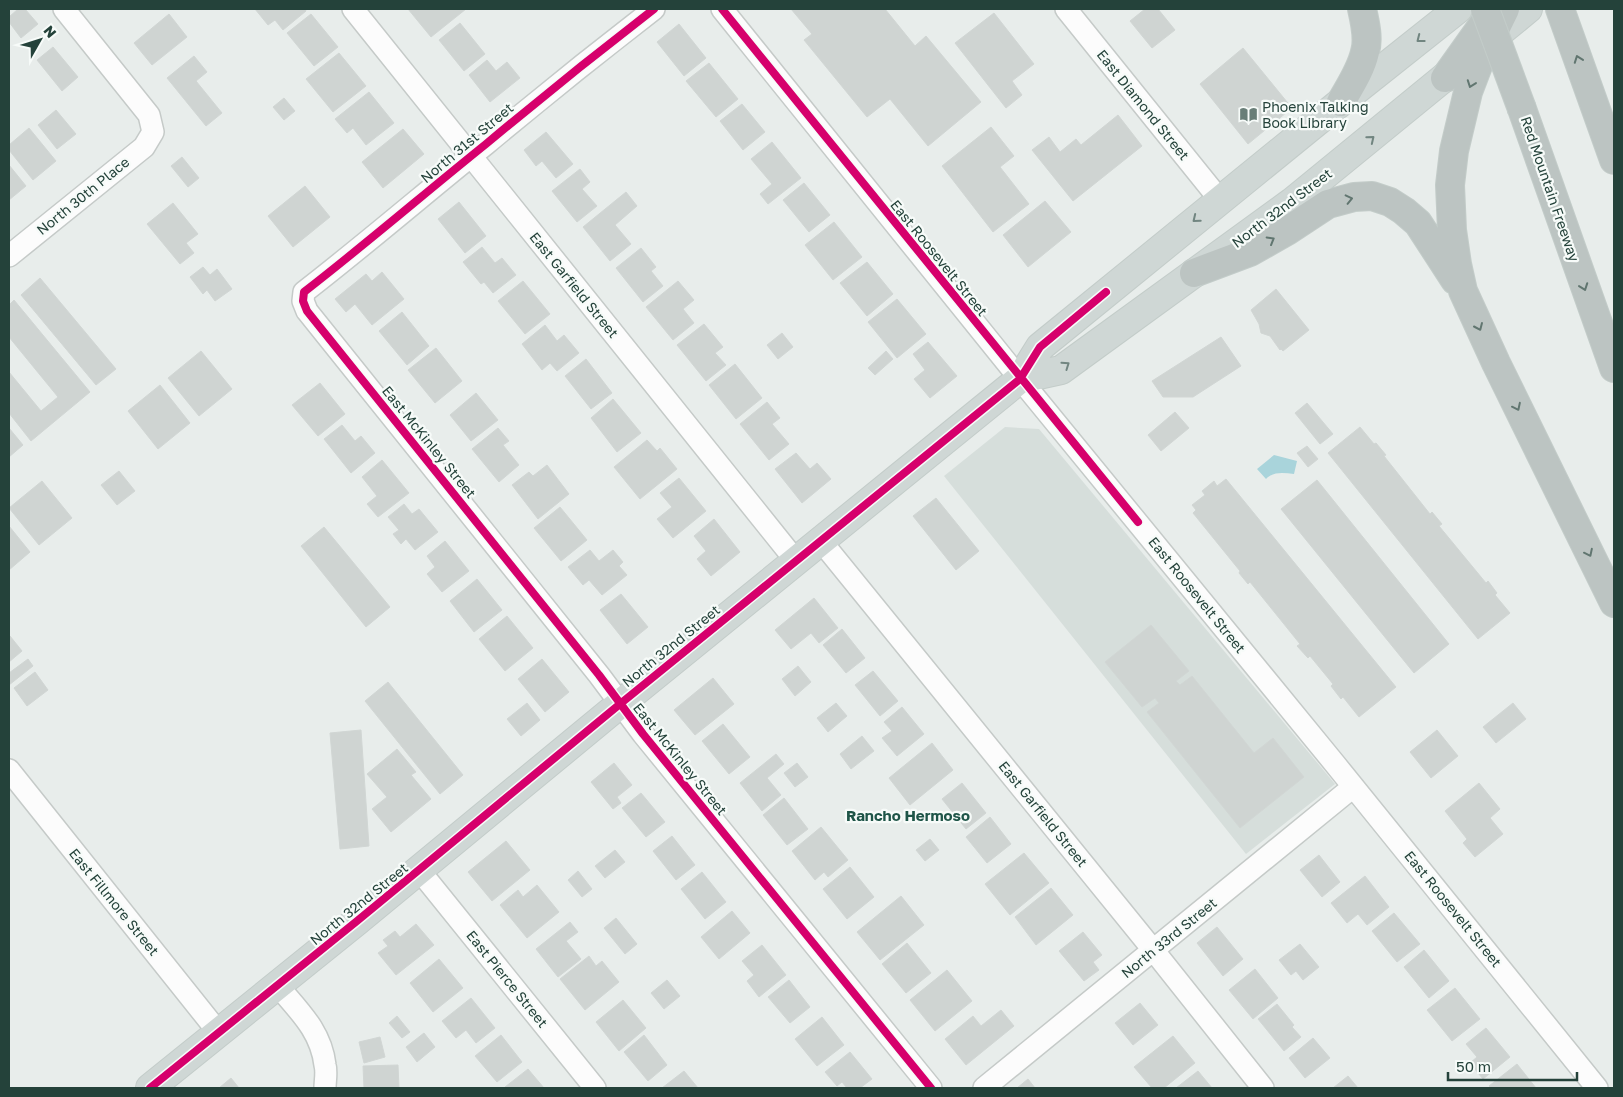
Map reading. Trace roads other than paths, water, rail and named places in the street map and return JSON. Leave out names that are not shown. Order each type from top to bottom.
[{"type":"highway","points":[[1341,102],[1360,68],[1366,50],[1362,9]]},
{"type":"highway","name":"Red Mountain Freeway","points":[[1485,9],[1614,368]]},
{"type":"highway","points":[[1445,78],[1493,9]]},
{"type":"highway","points":[[1463,291],[1452,230],[1451,177],[1454,151],[1468,92],[1505,9]]},
{"type":"highway","points":[[1560,9],[1614,160]]},
{"type":"highway","points":[[1194,273],[1250,252],[1287,231],[1328,204],[1354,197],[1372,196],[1390,202],[1404,211],[1418,224],[1445,267],[1463,291],[1524,422],[1614,603]]},
{"type":"main road","name":"North 32nd Street","points":[[150,1088],[278,986],[620,704],[1020,379],[1040,347],[1458,9]]},
{"type":"main road","name":"North 32nd Street","points":[[1020,379],[1061,370],[1292,202],[1528,9]]},
{"type":"street","name":"North 30th Place","points":[[9,256],[144,147],[153,132],[149,116],[64,9]]},
{"type":"street","name":"East Garfield Street","points":[[353,9],[796,561]]},
{"type":"street","name":"North 31st Street","points":[[302,302],[304,292],[386,228],[470,156],[654,9]]},
{"type":"street","name":"East Roosevelt Street","points":[[722,9],[1020,379],[1597,1088]]},
{"type":"street","name":"East Diamond Street","points":[[1066,9],[1220,200]]},
{"type":"street","name":"East McKinley Street","points":[[302,302],[593,668],[643,734],[932,1088]]},
{"type":"street","name":"East Garfield Street","points":[[821,541],[1263,1088]]},
{"type":"street","name":"East Fillmore Street","points":[[9,770],[219,1033]]},
{"type":"street","name":"North 33rd Street","points":[[984,1088],[1353,787]]},
{"type":"street","name":"East Pierce Street","points":[[419,870],[595,1088]]},
{"type":"street","points":[[278,986],[312,1025],[319,1039],[326,1066],[325,1088]]},
{"type":"water","points":[[1274,455],[1297,461],[1294,474],[1276,474],[1266,479],[1257,469]]},
{"type":"place","name":"Phoenix Talking Book Library","points":[[1248,115]]},
{"type":"district","name":"Rancho Hermoso","points":[[908,816]]}]
